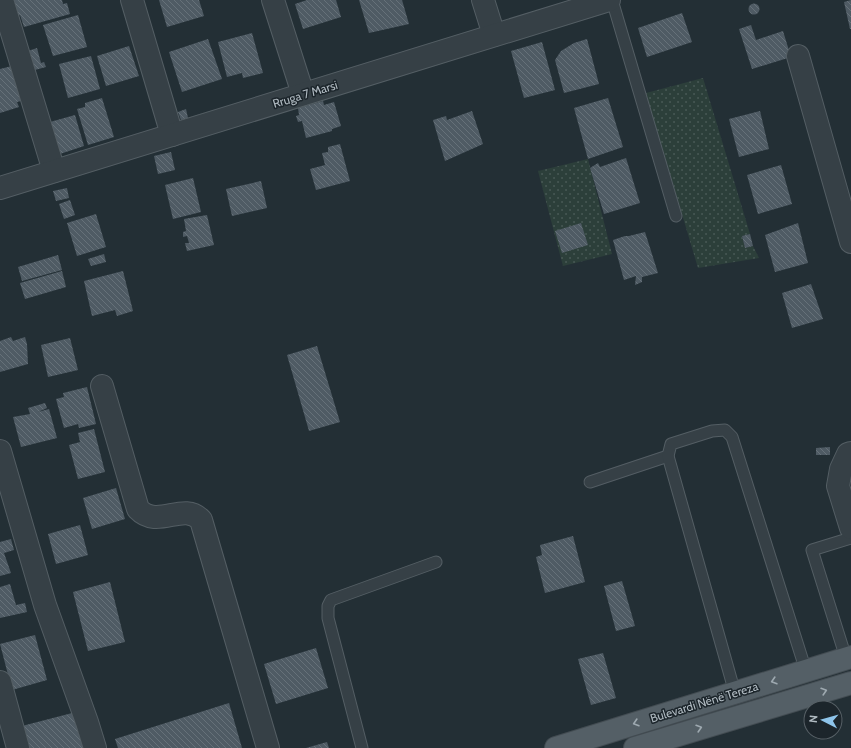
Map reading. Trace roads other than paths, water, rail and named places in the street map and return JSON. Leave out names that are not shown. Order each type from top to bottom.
[{"type":"main road","name":"Bulevardi Nënë Tereza","points":[[556,748],[849,658]]},
{"type":"main road","name":"Bulevardi Nënë Tereza","points":[[635,748],[668,742],[851,683]]},
{"type":"street","points":[[2,0],[54,171]]},
{"type":"street","points":[[132,0],[172,135]]},
{"type":"street","points":[[273,0],[303,94]]},
{"type":"street","points":[[483,0],[494,35]]},
{"type":"street","name":"Rruga 7 Marsi","points":[[0,188],[596,2]]},
{"type":"street","points":[[798,56],[851,242]]},
{"type":"street","points":[[102,386],[138,509],[143,515],[152,518],[187,513],[196,515],[201,520],[268,748]]},
{"type":"street","points":[[0,451],[45,605],[95,748]]},
{"type":"street","points":[[851,453],[848,454],[841,469],[838,486],[851,528]]},
{"type":"street","points":[[0,682],[18,748]]},
{"type":"lane","points":[[612,0],[676,216]]},
{"type":"lane","points":[[735,693],[668,456],[671,444],[712,431],[725,430],[732,437],[806,671]]},
{"type":"lane","points":[[590,482],[668,456]]},
{"type":"lane","points":[[849,658],[812,550],[851,538]]},
{"type":"lane","points":[[362,748],[328,618],[328,606],[331,600],[436,562]]}]
